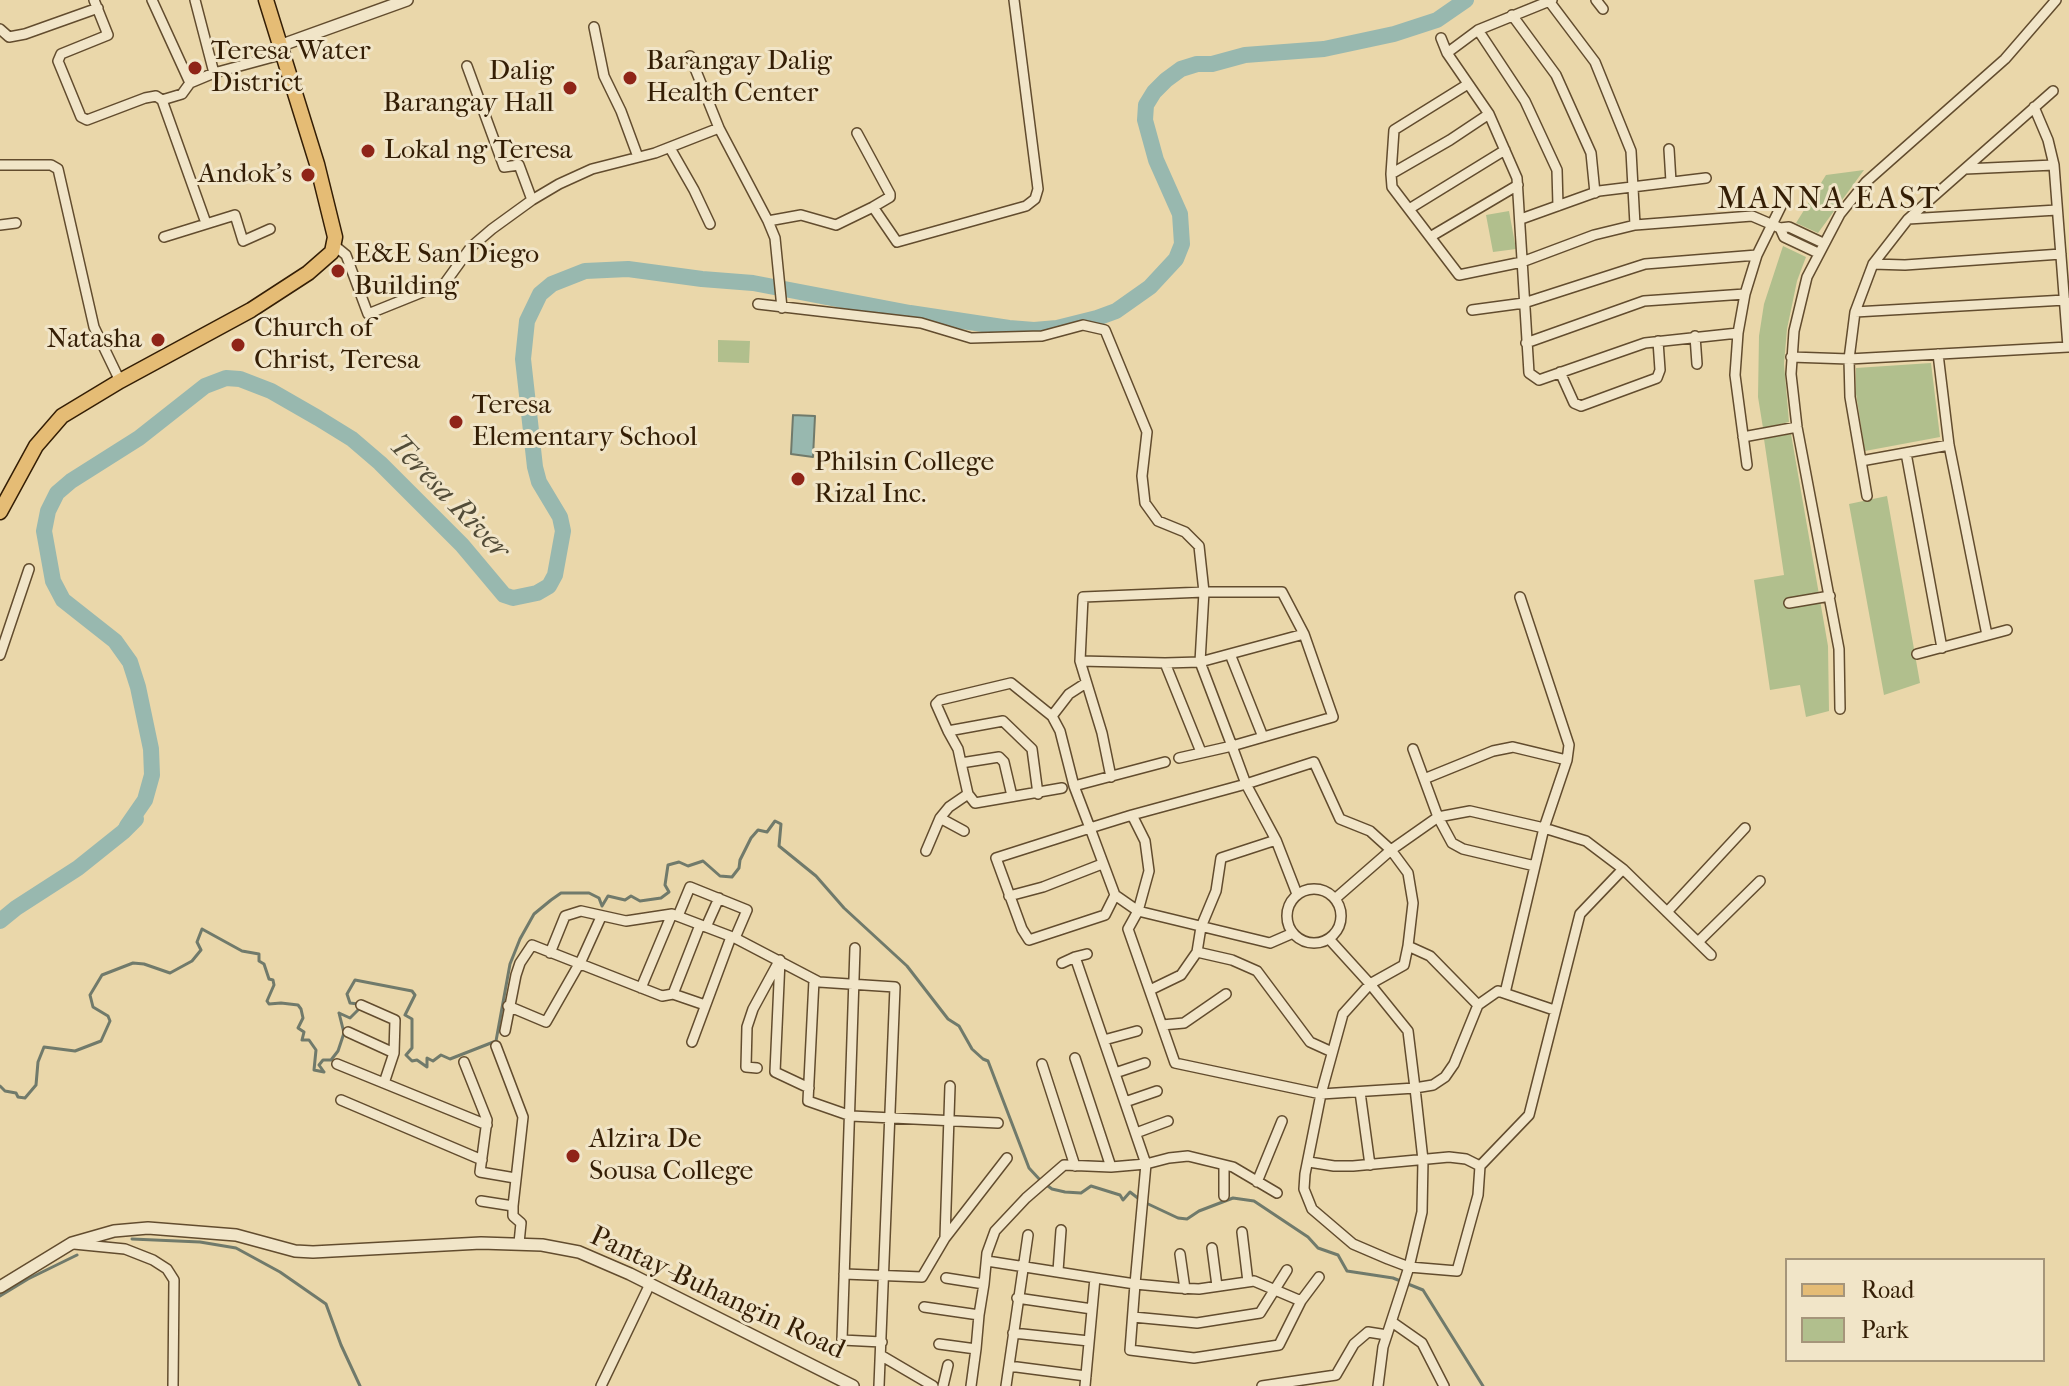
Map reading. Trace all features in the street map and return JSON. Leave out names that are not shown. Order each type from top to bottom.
[{"type":"main road","points":[[0,512],[28,458],[53,425],[75,407],[251,310],[308,273],[329,256],[335,246],[317,164],[266,0]]},
{"type":"main road","points":[[275,0],[284,33],[283,50]]},
{"type":"street","points":[[152,0],[190,83]]},
{"type":"street","points":[[195,0],[214,73]]},
{"type":"street","points":[[162,100],[182,94],[190,83],[214,73],[283,50],[407,0]]},
{"type":"street","points":[[873,207],[897,242],[1026,206],[1035,199],[1038,189],[1014,0]]},
{"type":"street","points":[[1447,53],[1478,30],[1551,0],[1595,62],[1631,151],[1635,225]]},
{"type":"street","points":[[1596,0],[1603,9]]},
{"type":"street","points":[[1840,709],[1839,649],[1792,387],[1791,357],[1799,306],[1823,243],[1840,214],[1866,182],[2005,59],[2056,0]]},
{"type":"street","points":[[0,29],[9,37],[25,34],[96,4],[108,35],[58,57],[81,117],[87,120],[145,98],[156,96],[162,100],[206,223]]},
{"type":"street","points":[[1512,15],[1556,75],[1591,153],[1595,193]]},
{"type":"street","points":[[594,27],[604,76],[638,157]]},
{"type":"street","points":[[1478,30],[1525,101],[1557,170],[1558,206]]},
{"type":"street","points":[[1441,38],[1447,53],[1489,114],[1518,185],[1529,373],[1539,380],[1645,343],[1738,333]]},
{"type":"street","points":[[690,56],[719,128],[775,238],[781,303]]},
{"type":"street","points":[[467,66],[504,167],[519,165],[532,200]]},
{"type":"street","points":[[1468,84],[1394,130],[1391,174],[1392,187],[1459,275],[1522,262],[1594,235],[1635,225],[1752,216],[1776,226],[1789,227],[1823,243]]},
{"type":"street","points":[[1867,496],[1850,397],[1849,359],[1855,312],[1873,264],[1908,219],[2053,91]]},
{"type":"street","points":[[1791,357],[1849,359],[2068,347],[2054,165],[2048,140],[2034,107]]},
{"type":"street","points":[[1391,174],[1489,114]]},
{"type":"street","points":[[335,246],[346,255],[368,314],[445,283],[471,247],[532,200],[592,169],[670,148],[719,128]]},
{"type":"street","points":[[768,221],[801,215],[836,225],[890,197],[857,133]]},
{"type":"street","points":[[670,148],[710,224]]},
{"type":"street","points":[[1669,149],[1671,182]]},
{"type":"street","points":[[1409,209],[1505,150]]},
{"type":"street","points":[[0,165],[51,165],[58,169],[94,327],[120,381]]},
{"type":"street","points":[[1964,169],[2054,165]]},
{"type":"street","points":[[1521,219],[1595,193],[1633,185],[1706,178]]},
{"type":"street","points":[[1430,237],[1518,185]]},
{"type":"street","points":[[1747,465],[1735,375],[1738,333],[1745,294],[1757,255],[1776,226],[1787,194]]},
{"type":"street","points":[[1908,219],[2057,210]]},
{"type":"street","points":[[164,237],[235,215],[243,241],[270,229]]},
{"type":"street","points":[[0,225],[16,223]]},
{"type":"street","points":[[1776,226],[1784,237],[1818,253]]},
{"type":"street","points":[[1873,264],[1905,265],[2061,254]]},
{"type":"street","points":[[1472,310],[1524,303],[1645,264],[1757,255]]},
{"type":"street","points":[[1526,343],[1644,301],[1745,294]]},
{"type":"street","points":[[1855,312],[2065,300]]},
{"type":"street","points":[[758,304],[781,303],[921,323],[971,338],[1042,336],[1083,325],[1105,330],[1147,432],[1142,476],[1145,503],[1158,521],[1185,532],[1199,546],[1204,592],[1200,662],[1246,784],[1276,840],[1297,894]]},
{"type":"street","points":[[1695,336],[1697,364]]},
{"type":"street","points":[[1560,372],[1574,403],[1581,406],[1657,378],[1660,370],[1658,341]]},
{"type":"street","points":[[1938,354],[1949,445],[1987,635]]},
{"type":"street","points":[[1743,437],[1797,427]]},
{"type":"street","points":[[1861,461],[1949,445]]},
{"type":"street","points":[[1906,453],[1942,648]]},
{"type":"street","points":[[0,655],[29,569]]},
{"type":"street","points":[[1111,777],[1102,733],[1080,661],[1083,597],[1282,592],[1304,634],[1333,717],[1179,758]]},
{"type":"street","points":[[1789,603],[1830,596]]},
{"type":"street","points":[[1505,993],[1544,828],[1567,760],[1569,745],[1520,597]]},
{"type":"street","points":[[1917,654],[2007,630]]},
{"type":"street","points":[[1080,661],[1200,662],[1304,634]]},
{"type":"street","points":[[1230,654],[1263,737]]},
{"type":"street","points":[[1165,663],[1201,752]]},
{"type":"street","points":[[1062,788],[975,803],[968,794],[958,749],[936,709],[940,700],[1011,683],[1052,716],[1060,731],[1074,786],[1115,895],[1138,911],[1270,943],[1293,933]]},
{"type":"street","points":[[1052,716],[1069,694],[1086,683]]},
{"type":"street","points":[[948,731],[1003,721],[1032,749],[1038,794]]},
{"type":"street","points":[[1424,779],[1493,751],[1513,747],[1567,760]]},
{"type":"street","points":[[1413,749],[1438,817],[1452,843],[1463,849],[1535,866]]},
{"type":"street","points":[[961,763],[999,757],[1004,762],[1012,796]]},
{"type":"street","points":[[1074,786],[1165,762]]},
{"type":"street","points":[[1115,895],[1105,915],[1029,940],[996,858],[1314,762],[1340,819],[1370,831],[1391,850],[1408,873],[1413,903],[1404,965],[1370,984],[1343,1014],[1321,1094],[1304,1189],[1312,1209],[1353,1244],[1408,1271],[1457,1271],[1478,1195],[1480,1166],[1529,1115],[1580,914],[1623,869]]},
{"type":"street","points":[[926,851],[940,818],[949,807],[968,794]]},
{"type":"street","points":[[1336,898],[1391,850],[1438,817],[1470,811],[1586,841],[1623,869],[1711,955]]},
{"type":"street","points":[[1132,815],[1145,841],[1149,871],[1138,911],[1128,929],[1175,1063],[1321,1094],[1415,1088],[1433,1085],[1445,1077],[1454,1064],[1478,1005],[1498,991],[1554,1010]]},
{"type":"street","points":[[940,818],[964,831]]},
{"type":"street","points":[[1667,912],[1745,828]]},
{"type":"street","points":[[1150,990],[1181,975],[1197,952],[1201,927],[1216,891],[1221,858],[1276,840]]},
{"type":"street","points":[[1009,896],[1043,887],[1102,864]]},
{"type":"street","points":[[1698,942],[1760,881]]},
{"type":"street","points":[[641,988],[690,887],[747,910],[692,1042]]},
{"type":"street","points":[[1311,888],[1325,890],[1336,898],[1341,912],[1338,929],[1330,940],[1317,943],[1304,941],[1293,933],[1287,918],[1288,905],[1297,894],[1311,888]]},
{"type":"street","points":[[673,994],[719,898]]},
{"type":"street","points":[[550,953],[565,916],[581,911],[635,921],[675,915],[733,938],[814,980],[895,987],[879,1386]]},
{"type":"street","points":[[508,1006],[546,1022],[601,917]]},
{"type":"street","points":[[1330,940],[1408,1031],[1423,1160],[1422,1212],[1408,1271],[1387,1335],[1378,1386]]},
{"type":"street","points":[[505,1031],[508,1006],[520,963],[532,945],[662,996],[673,994],[705,1005]]},
{"type":"street","points":[[1408,946],[1430,956],[1478,1005]]},
{"type":"street","points":[[855,948],[842,1340],[882,1342]]},
{"type":"street","points":[[1197,952],[1232,960],[1257,971],[1310,1042],[1332,1052]]},
{"type":"street","points":[[1062,963],[1087,954]]},
{"type":"street","points":[[1075,957],[1146,1164],[1130,1350],[1194,1358],[1279,1345],[1301,1301],[1319,1277]]},
{"type":"street","points":[[757,1068],[746,1067],[747,1027],[753,1009],[780,960]]},
{"type":"street","points":[[780,960],[775,1072],[809,1088]]},
{"type":"street","points":[[814,980],[808,1101],[851,1116],[998,1123]]},
{"type":"street","points":[[1162,1025],[1184,1023],[1226,994]]},
{"type":"street","points":[[361,1005],[395,1020],[394,1053],[384,1083]]},
{"type":"street","points":[[1104,1040],[1137,1031]]},
{"type":"street","points":[[348,1032],[394,1053]]},
{"type":"street","points":[[496,1046],[523,1117],[513,1206],[513,1216],[521,1223],[519,1243]]},
{"type":"street","points":[[1075,1058],[1111,1167]]},
{"type":"street","points":[[464,1062],[487,1125],[480,1172],[515,1178]]},
{"type":"street","points":[[1115,1073],[1145,1063]]},
{"type":"street","points":[[337,1064],[487,1125]]},
{"type":"street","points":[[1042,1064],[1069,1165]]},
{"type":"street","points":[[945,1238],[950,1086]]},
{"type":"street","points":[[1125,1102],[1157,1091]]},
{"type":"street","points":[[1360,1092],[1370,1165]]},
{"type":"street","points":[[341,1100],[482,1160]]},
{"type":"street","points":[[1136,1133],[1168,1121]]},
{"type":"street","points":[[1257,1182],[1282,1121]]},
{"type":"street","points":[[971,1386],[987,1261],[995,1231],[1026,1198],[1069,1165],[1111,1167],[1188,1156],[1233,1167],[1277,1193]]},
{"type":"street","points":[[1309,1162],[1334,1166],[1370,1165],[1449,1157],[1466,1159],[1480,1166]]},
{"type":"street","points":[[844,1274],[922,1277],[945,1238],[1007,1158]]},
{"type":"street","points":[[1224,1165],[1224,1196]]},
{"type":"street","points":[[481,1201],[513,1206]]},
{"type":"street","name":"Pantay-Buhangin Road","points":[[0,1287],[72,1243],[114,1231],[166,1228],[236,1235],[295,1251],[313,1252],[519,1243],[579,1252],[650,1284],[853,1386]]},
{"type":"street","points":[[1058,1271],[1061,1230]]},
{"type":"street","points":[[1242,1232],[1248,1282]]},
{"type":"street","points":[[1006,1386],[1028,1235]]},
{"type":"street","points":[[72,1243],[125,1249],[167,1269],[174,1280],[173,1386]]},
{"type":"street","points":[[1212,1248],[1217,1286]]},
{"type":"street","points":[[1180,1254],[1185,1289]]},
{"type":"street","points":[[987,1261],[1185,1289],[1254,1281],[1277,1288],[1301,1301]]},
{"type":"street","points":[[1133,1317],[1197,1323],[1260,1313],[1287,1270]]},
{"type":"street","points":[[946,1278],[984,1284]]},
{"type":"street","points":[[1009,1366],[1085,1381],[1095,1278]]},
{"type":"street","points":[[601,1386],[650,1284]]},
{"type":"street","points":[[1017,1298],[1092,1309]]},
{"type":"street","points":[[924,1307],[979,1315]]},
{"type":"street","points":[[1392,1322],[1411,1332],[1422,1343],[1444,1386]]},
{"type":"street","points":[[1262,1386],[1336,1375],[1354,1344],[1368,1332],[1387,1335]]},
{"type":"street","points":[[1013,1333],[1089,1341]]},
{"type":"street","points":[[939,1344],[976,1349]]},
{"type":"street","points":[[882,1356],[933,1386]]},
{"type":"street","points":[[943,1386],[948,1365]]},
{"type":"green space","points":[[1864,170],[1818,233],[1796,223],[1826,175]]},
{"type":"green space","points":[[1509,211],[1516,249],[1493,252],[1486,215]]},
{"type":"green space","points":[[1783,246],[1806,257],[1797,281],[1787,329],[1784,364],[1789,422],[1763,428],[1758,397],[1759,336],[1764,304]]},
{"type":"green space","points":[[718,340],[750,341],[749,363],[718,362]]},
{"type":"green space","points":[[1931,363],[1940,437],[1865,451],[1856,394],[1856,368]]},
{"type":"green space","points":[[1791,434],[1828,646],[1829,711],[1806,717],[1800,685],[1770,690],[1754,580],[1784,575],[1764,439]]},
{"type":"green space","points":[[1887,496],[1920,683],[1884,695],[1849,504]]},
{"type":"water","points":[[793,415],[815,416],[813,457],[791,454]]},
{"type":"waterway","name":"Teresa River","points":[[0,921],[78,868],[123,832],[136,819],[127,826],[145,800],[152,775],[151,749],[130,662],[115,641],[63,600],[53,581],[44,531],[48,511],[57,493],[71,481],[139,438],[205,386],[226,378],[240,379],[271,391],[352,439],[462,545],[504,595],[513,598],[537,593],[549,586],[555,575],[563,531],[560,517],[539,482],[535,467],[523,359],[527,321],[540,294],[552,284],[585,271],[628,269],[753,283],[1009,328],[1057,328],[1097,318],[1116,311],[1150,287],[1176,259],[1182,244],[1180,214],[1156,160],[1145,120],[1146,105],[1166,80],[1181,69],[1197,64],[1212,64],[1245,55],[1324,49],[1394,34],[1437,20],[1466,0]]},
{"type":"waterway","points":[[339,1013],[350,1018],[360,1008],[358,1004],[350,1003],[347,994],[355,980],[412,991],[415,995],[405,1015],[412,1019],[412,1048],[406,1055],[427,1067],[427,1058],[433,1061],[441,1055],[450,1059],[496,1041],[510,964],[534,914],[551,900],[561,893],[589,893],[599,898],[602,906],[608,896],[625,900],[631,896],[640,901],[661,898],[669,892],[665,885],[668,865],[679,862],[688,866],[703,861],[720,876],[732,877],[751,838],[758,830],[767,832],[775,821],[781,824],[779,846],[816,876],[844,908],[907,966],[948,1019],[959,1026],[972,1049],[988,1061],[1029,1168],[1041,1181],[1052,1189],[1065,1192],[1081,1193],[1091,1186],[1120,1195],[1123,1200],[1130,1192],[1139,1199]]},
{"type":"waterway","points":[[0,1086],[25,1098],[36,1085],[38,1062],[44,1047],[75,1051],[101,1041],[110,1021],[108,1016],[93,1007],[90,995],[102,975],[133,963],[170,973],[192,961],[201,950],[197,942],[202,929],[242,951],[259,954],[259,961],[264,964],[274,985],[267,1001],[269,1004],[298,1005],[303,1018],[298,1028],[304,1032],[302,1040],[309,1040],[316,1050],[314,1070],[324,1072]]},
{"type":"waterway","points":[[324,1072],[319,1065],[323,1060],[331,1060],[338,1051],[344,1033],[339,1013]]},
{"type":"waterway","points":[[1146,1203],[1187,1219],[1233,1198],[1254,1201],[1308,1237],[1318,1248],[1338,1255],[1347,1271],[1393,1278],[1423,1290],[1483,1386]]},
{"type":"waterway","points":[[132,1239],[200,1242],[236,1248],[280,1272],[326,1304],[360,1386]]},
{"type":"waterway","points":[[0,1296],[77,1255]]},
{"type":"place","name":"Teresa Water District","points":[[195,68]]},
{"type":"place","name":"Barangay Dalig Health Center","points":[[630,78]]},
{"type":"place","name":"Dalig Barangay Hall","points":[[570,88]]},
{"type":"place","name":"Lokal ng Teresa","points":[[368,151]]},
{"type":"place","name":"Andok's","points":[[308,175]]},
{"type":"place","name":"E&E San Diego Building","points":[[338,271]]},
{"type":"place","name":"Natasha","points":[[158,340]]},
{"type":"place","name":"Church of Christ, Teresa","points":[[238,345]]},
{"type":"place","name":"Teresa Elementary School","points":[[456,422]]},
{"type":"place","name":"Philsin College Rizal Inc.","points":[[798,479]]},
{"type":"place","name":"Alzira De Sousa College","points":[[573,1156]]},
{"type":"district","name":"MANNA EAST","points":[[1829,200]]}]
